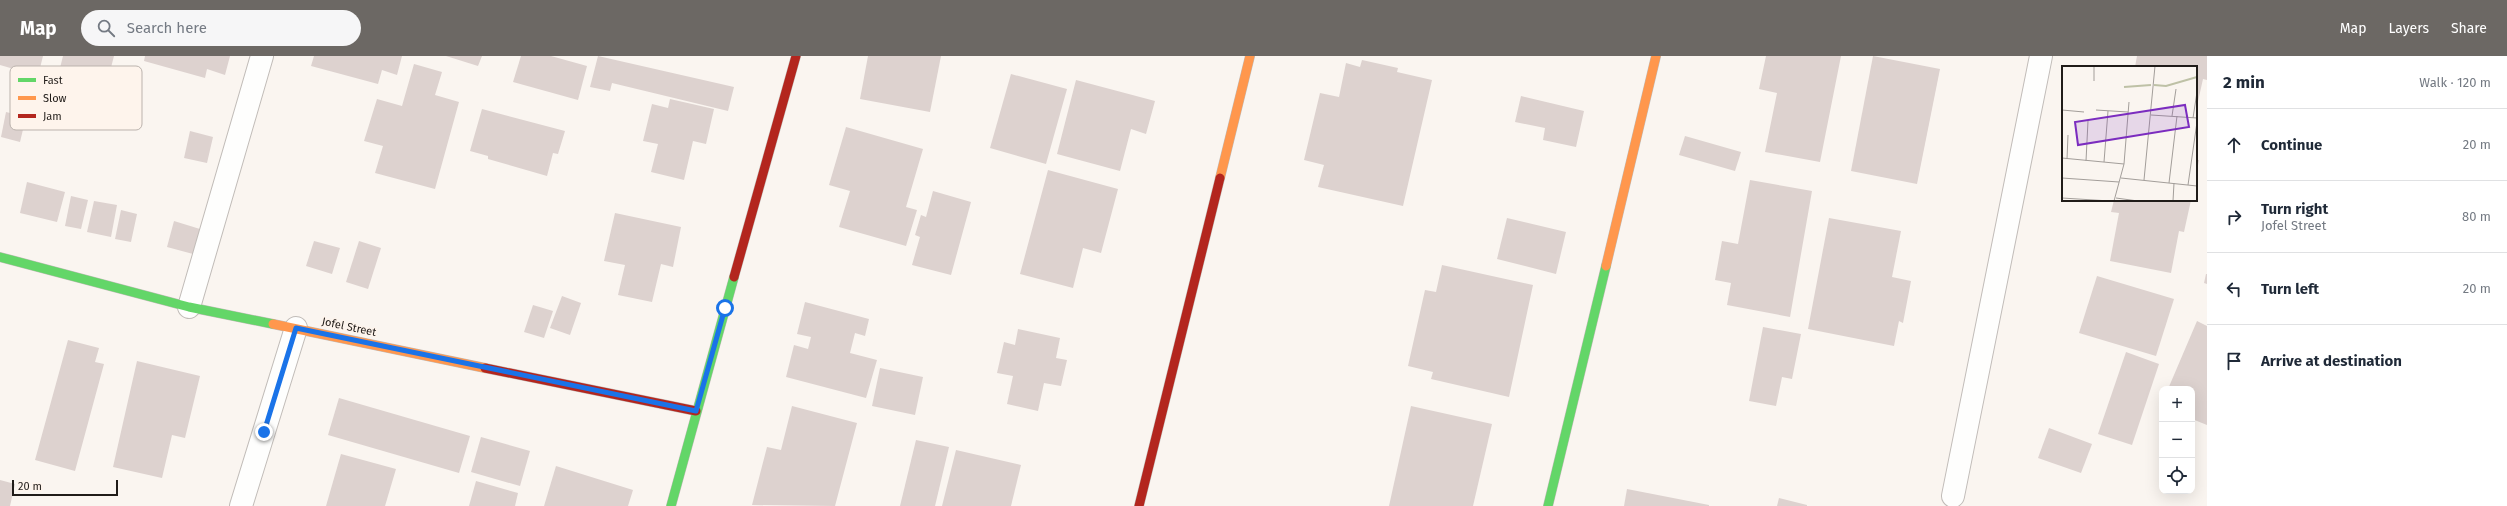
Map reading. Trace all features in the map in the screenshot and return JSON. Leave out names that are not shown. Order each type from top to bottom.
[{"type":"street","points":[[189,307],[262,56]]},
{"type":"street","points":[[671,506],[696,411],[796,56]]},
{"type":"street","points":[[1139,506],[1250,56]]},
{"type":"street","points":[[1548,506],[1656,56]]},
{"type":"street","points":[[1953,496],[2041,56]]},
{"type":"street","name":"Jofel Street","points":[[0,257],[189,307],[696,411]]},
{"type":"street","points":[[241,506],[296,328]]},
{"type":"building","points":[[0,56],[43,56],[40,66],[10,66],[10,68],[0,65]]},
{"type":"building","points":[[63,56],[114,56],[111,66],[60,66]]},
{"type":"building","points":[[145,56],[230,56],[225,75],[207,69],[205,78],[144,61]]},
{"type":"building","points":[[314,56],[402,56],[397,75],[382,70],[378,84],[311,66]]},
{"type":"building","points":[[446,56],[482,56],[478,66]]},
{"type":"building","points":[[521,56],[551,56],[587,66],[578,100],[513,82]]},
{"type":"building","points":[[598,56],[734,87],[728,111],[612,83],[610,91],[590,87]]},
{"type":"building","points":[[868,56],[941,56],[930,112],[860,99]]},
{"type":"building","points":[[1766,56],[1841,56],[1820,162],[1765,152],[1777,93],[1759,89]]},
{"type":"building","points":[[1873,56],[1940,69],[1917,184],[1851,171]]},
{"type":"building","points":[[2137,56],[2207,56],[2207,80],[2203,79],[2197,106],[2197,66],[2135,66]]},
{"type":"building","points":[[1362,60],[1398,68],[1397,72],[1432,80],[1403,206],[1318,187],[1324,165],[1304,160],[1320,93],[1339,97],[1346,63],[1360,67]]},
{"type":"building","points":[[414,64],[442,72],[435,95],[459,102],[435,189],[375,173],[383,146],[364,141],[377,99],[402,106]]},
{"type":"building","points":[[1011,74],[1067,89],[1046,164],[990,148]]},
{"type":"building","points":[[1076,80],[1155,101],[1146,134],[1131,129],[1120,171],[1057,154]]},
{"type":"building","points":[[1521,96],[1584,111],[1576,147],[1543,140],[1545,128],[1515,122]]},
{"type":"building","points":[[670,99],[714,109],[706,144],[693,141],[684,180],[651,172],[658,144],[643,141],[652,104],[668,108]]},
{"type":"building","points":[[482,109],[565,131],[558,154],[553,153],[547,176],[488,159],[488,156],[470,151]]},
{"type":"building","points":[[6,112],[10,113],[10,130],[23,130],[20,142],[1,137]]},
{"type":"building","points":[[846,127],[923,149],[906,207],[917,210],[906,246],[839,227],[850,191],[829,185]]},
{"type":"building","points":[[190,131],[213,137],[207,163],[184,158]]},
{"type":"building","points":[[1685,136],[1741,152],[1735,171],[1679,155]]},
{"type":"building","points":[[2197,160],[2199,160],[2197,171]]},
{"type":"building","points":[[1048,170],[1118,189],[1101,253],[1083,248],[1073,288],[1020,274]]},
{"type":"building","points":[[1750,180],[1812,191],[1790,317],[1727,305],[1731,283],[1715,280],[1722,241],[1738,244]]},
{"type":"building","points":[[27,182],[65,192],[57,222],[20,213]]},
{"type":"building","points":[[933,191],[971,202],[951,275],[912,265],[920,237],[915,235],[921,215],[926,217]]},
{"type":"building","points":[[71,196],[88,200],[81,229],[65,226]]},
{"type":"building","points":[[94,201],[117,205],[111,237],[87,232]]},
{"type":"building","points":[[2114,201],[2191,201],[2184,232],[2179,231],[2171,273],[2110,261],[2119,213],[2111,212]]},
{"type":"building","points":[[121,210],[137,214],[131,242],[115,239]]},
{"type":"building","points":[[615,213],[681,227],[673,267],[661,264],[652,302],[618,295],[625,265],[604,261]]},
{"type":"building","points":[[1507,218],[1566,232],[1556,274],[1497,259]]},
{"type":"building","points":[[1829,218],[1901,231],[1892,277],[1911,281],[1903,323],[1899,321],[1894,346],[1808,329]]},
{"type":"building","points":[[174,221],[200,229],[193,254],[167,247]]},
{"type":"building","points":[[314,241],[340,248],[332,274],[306,266]]},
{"type":"building","points":[[359,241],[381,248],[368,289],[346,282]]},
{"type":"building","points":[[1442,265],[1533,285],[1509,397],[1431,379],[1433,372],[1408,366],[1425,290],[1436,292]]},
{"type":"building","points":[[2207,274],[2207,284],[2204,283]]},
{"type":"building","points":[[2097,276],[2174,299],[2156,356],[2079,333]]},
{"type":"building","points":[[562,296],[581,303],[570,335],[550,328]]},
{"type":"building","points":[[805,302],[869,319],[865,336],[855,333],[850,353],[877,360],[866,398],[786,377],[794,345],[808,349],[811,337],[797,334]]},
{"type":"building","points":[[533,305],[553,311],[544,338],[524,332]]},
{"type":"building","points":[[2197,321],[2207,326],[2207,425],[2195,420],[2195,386],[2169,386]]},
{"type":"building","points":[[1763,327],[1801,334],[1792,379],[1782,377],[1776,406],[1749,401]]},
{"type":"building","points":[[1018,329],[1060,338],[1056,358],[1067,360],[1061,386],[1044,383],[1038,411],[1007,404],[1013,376],[997,373],[1004,342],[1015,345]]},
{"type":"building","points":[[68,340],[99,348],[95,362],[104,364],[75,471],[35,460]]},
{"type":"building","points":[[2126,352],[2159,364],[2132,445],[2098,434]]},
{"type":"building","points":[[137,361],[200,376],[185,438],[172,435],[162,478],[113,467]]},
{"type":"building","points":[[880,368],[923,377],[915,415],[872,406]]},
{"type":"building","points":[[339,398],[470,436],[459,473],[328,435]]},
{"type":"building","points":[[792,406],[857,423],[835,506],[752,505],[767,447],[781,450]]},
{"type":"building","points":[[1411,406],[1492,424],[1473,506],[1389,506]]},
{"type":"building","points":[[2049,428],[2092,444],[2081,473],[2038,458]]},
{"type":"building","points":[[481,437],[530,451],[520,486],[471,472]]},
{"type":"building","points":[[916,440],[949,447],[935,506],[900,506]]},
{"type":"building","points":[[956,450],[1021,465],[1011,506],[942,506]]},
{"type":"building","points":[[341,454],[396,469],[385,506],[326,506]]},
{"type":"building","points":[[556,466],[633,490],[628,506],[544,506]]},
{"type":"building","points":[[0,480],[15,484],[10,506],[0,506]]},
{"type":"building","points":[[476,481],[518,493],[515,506],[469,506]]},
{"type":"building","points":[[1627,489],[1709,505],[1709,506],[1624,506]]},
{"type":"building","points":[[1779,498],[1807,505],[1807,506],[1777,506]]},
{"type":"traffic: fast","points":[[0,257],[189,307],[273,324]]},
{"type":"traffic: fast","points":[[1548,506],[1606,266]]},
{"type":"traffic: fast","points":[[671,506],[734,277]]},
{"type":"traffic: slow","points":[[1220,178],[1250,56]]},
{"type":"traffic: slow","points":[[1606,266],[1656,56]]},
{"type":"traffic: slow","points":[[273,324],[485,368]]},
{"type":"traffic: jam","points":[[734,277],[796,56]]},
{"type":"traffic: jam","points":[[1139,506],[1220,178]]},
{"type":"traffic: jam","points":[[485,368],[696,411]]},
{"type":"route","points":[[264,432],[296,328],[696,411],[725,308]]}]
